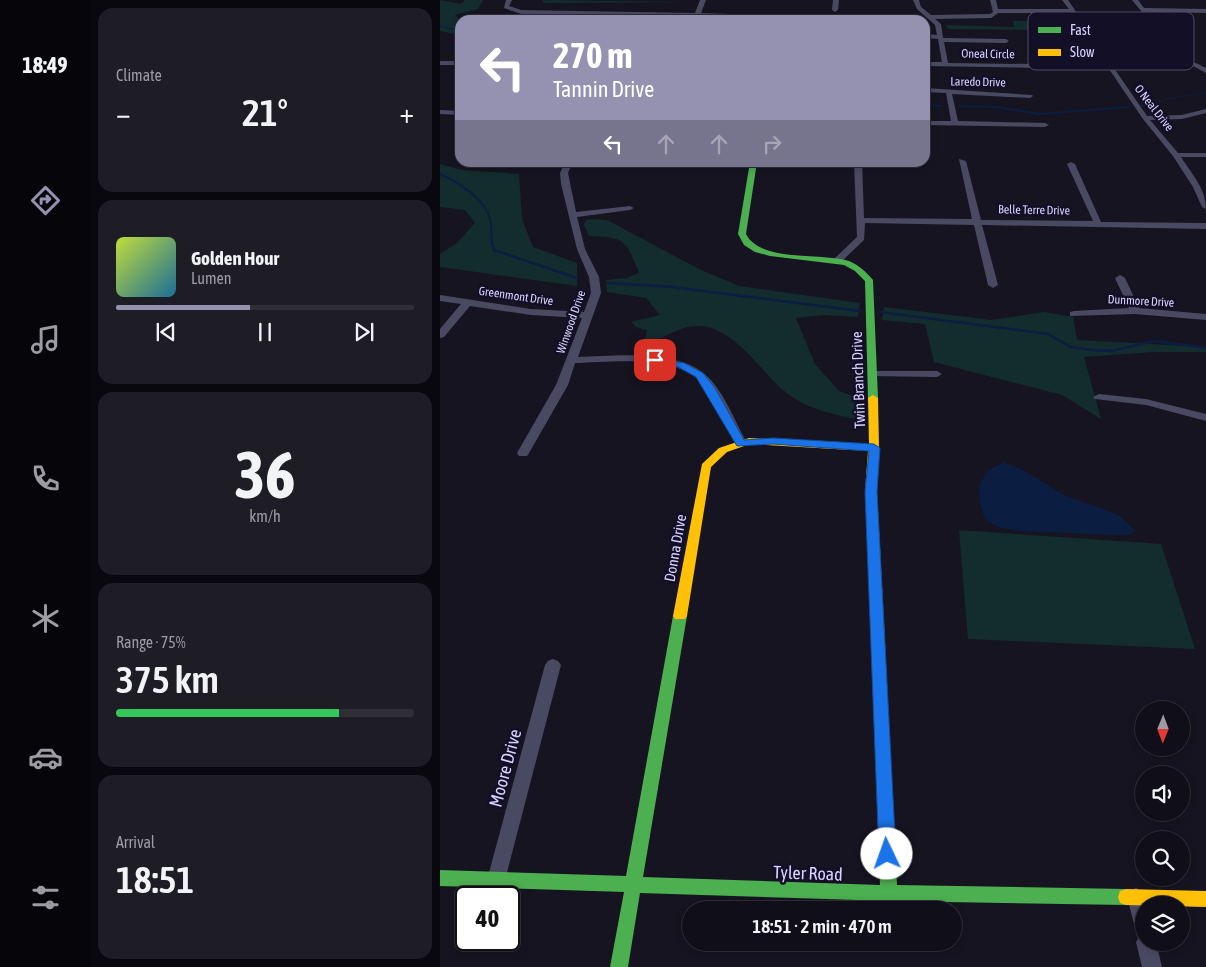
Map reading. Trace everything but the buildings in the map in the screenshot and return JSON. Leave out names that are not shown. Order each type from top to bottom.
[{"type":"street","points":[[509,0],[505,5],[515,11],[636,15]]},
{"type":"street","points":[[697,15],[703,0]]},
{"type":"street","points":[[835,10],[836,0]]},
{"type":"street","name":"Laredo Drive","points":[[916,0],[918,5],[928,15]]},
{"type":"street","points":[[993,0],[996,11]]},
{"type":"street","name":"O Neal Drive","points":[[1065,0],[1072,11]]},
{"type":"street","points":[[1135,0],[1143,10],[1206,11]]},
{"type":"street","points":[[930,17],[982,17],[994,14],[996,11],[1072,11]]},
{"type":"street","name":"Laredo Drive","points":[[930,17],[938,24],[945,64]]},
{"type":"street","points":[[930,37],[1006,41]]},
{"type":"street","points":[[440,63],[455,63]]},
{"type":"street","name":"Oneal Circle","points":[[930,64],[1028,66]]},
{"type":"street","points":[[1194,65],[1206,71]]},
{"type":"street","name":"O Neal Drive","points":[[1112,70],[1145,118],[1176,155],[1204,196],[1206,207]]},
{"type":"street","name":"Laredo Drive","points":[[930,91],[1030,96]]},
{"type":"street","points":[[949,93],[955,124]]},
{"type":"street","points":[[1145,118],[1176,118],[1206,111]]},
{"type":"street","points":[[440,112],[455,113]]},
{"type":"street","points":[[930,123],[1045,125]]},
{"type":"street","points":[[1176,155],[1206,155]]},
{"type":"street","points":[[962,161],[993,285]]},
{"type":"street","points":[[1071,164],[1098,224]]},
{"type":"street","name":"Winwood Drive","points":[[523,453],[555,399],[572,360],[596,293],[595,282],[581,249],[564,178],[567,167]]},
{"type":"street","points":[[753,167],[742,234],[745,242],[754,248],[766,252],[838,260],[860,238],[858,167]]},
{"type":"street","points":[[573,215],[630,208]]},
{"type":"street","name":"Belle Terre Drive","points":[[861,220],[1206,226]]},
{"type":"street","name":"Twin Branch Drive","points":[[838,260],[857,268],[869,280],[874,374],[874,448],[871,492],[889,893]]},
{"type":"street","points":[[1120,278],[1135,311]]},
{"type":"street","name":"Greenmont Drive","points":[[440,298],[531,312],[589,315]]},
{"type":"street","points":[[440,335],[468,302]]},
{"type":"street","name":"Dunmore Drive","points":[[1074,314],[1135,311],[1206,317]]},
{"type":"street","points":[[572,360],[665,361],[694,371],[705,380],[741,443],[766,441],[874,448]]},
{"type":"street","points":[[874,374],[937,374]]},
{"type":"street","points":[[1099,397],[1146,402],[1206,418]]},
{"type":"street","name":"Donna Drive","points":[[618,967],[703,473],[715,455],[741,443]]},
{"type":"street","name":"Moore Drive","points":[[496,880],[553,665]]},
{"type":"street","name":"Tyler Road","points":[[440,878],[889,893],[1135,897]]},
{"type":"street","name":"Tyler Road","points":[[1190,899],[1206,899]]},
{"type":"street","points":[[1148,951],[1152,967]]},
{"type":"green space","points":[[440,0],[461,4],[465,0],[483,0],[478,9],[455,15],[455,34],[440,31]]},
{"type":"green space","points":[[542,0],[691,2],[544,3]]},
{"type":"green space","points":[[1013,21],[1028,21],[1028,30],[948,29],[946,25],[1014,27]]},
{"type":"green space","points":[[440,164],[462,170],[519,174],[522,219],[533,247],[577,263],[577,286],[440,267],[440,254],[457,243],[475,223],[465,210],[440,207]]},
{"type":"green space","points":[[586,220],[607,220],[701,270],[739,286],[860,303],[858,317],[824,315],[796,318],[815,364],[839,391],[863,400],[863,421],[824,411],[796,400],[777,384],[742,348],[729,337],[715,330],[700,326],[684,328],[659,339],[653,355],[641,355],[647,330],[636,327],[631,322],[660,315],[646,298],[607,292],[606,280],[627,278],[639,273],[631,253],[623,242],[617,239],[589,236],[584,225]]},
{"type":"green space","points":[[884,307],[992,320],[1044,312],[1073,317],[1077,340],[1206,347],[1206,352],[1154,352],[1084,357],[1101,419],[1062,395],[934,362],[925,324],[882,320]]},
{"type":"green space","points":[[959,530],[1161,544],[1195,649],[968,639]]},
{"type":"water","points":[[1003,462],[1023,470],[1064,495],[1119,515],[1135,531],[1128,535],[1112,535],[1020,531],[997,527],[985,519],[980,504],[979,487],[987,471]]},
{"type":"waterway","points":[[440,26],[455,30]]},
{"type":"waterway","points":[[1145,105],[1171,98],[1206,93]]},
{"type":"waterway","points":[[930,105],[940,106]]},
{"type":"waterway","points":[[930,105],[942,106]]},
{"type":"waterway","points":[[960,106],[995,107],[1040,114],[1129,107]]},
{"type":"waterway","points":[[440,174],[463,187],[482,204],[490,219],[492,244]]},
{"type":"waterway","points":[[492,242],[494,250],[577,278]]},
{"type":"waterway","points":[[608,283],[672,287],[860,311]]},
{"type":"waterway","points":[[880,312],[1048,334],[1071,347],[1093,350],[1111,351],[1155,341],[1206,348]]},
{"type":"traffic: fast","points":[[753,167],[742,234],[747,243],[757,250],[770,254],[817,258],[846,263],[858,269],[869,280],[873,398]]},
{"type":"traffic: fast","points":[[619,967],[680,616]]},
{"type":"traffic: fast","points":[[878,642],[889,893]]},
{"type":"traffic: fast","points":[[440,878],[889,893],[1126,897]]},
{"type":"traffic: slow","points":[[873,398],[874,448],[871,491],[878,642]]},
{"type":"traffic: slow","points":[[680,616],[706,466],[723,450],[749,441],[874,448]]},
{"type":"traffic: slow","points":[[1126,897],[1206,899]]},
{"type":"route","points":[[655,360],[681,365],[700,375],[710,388],[741,443],[773,441],[874,448],[871,492],[887,854]]}]
